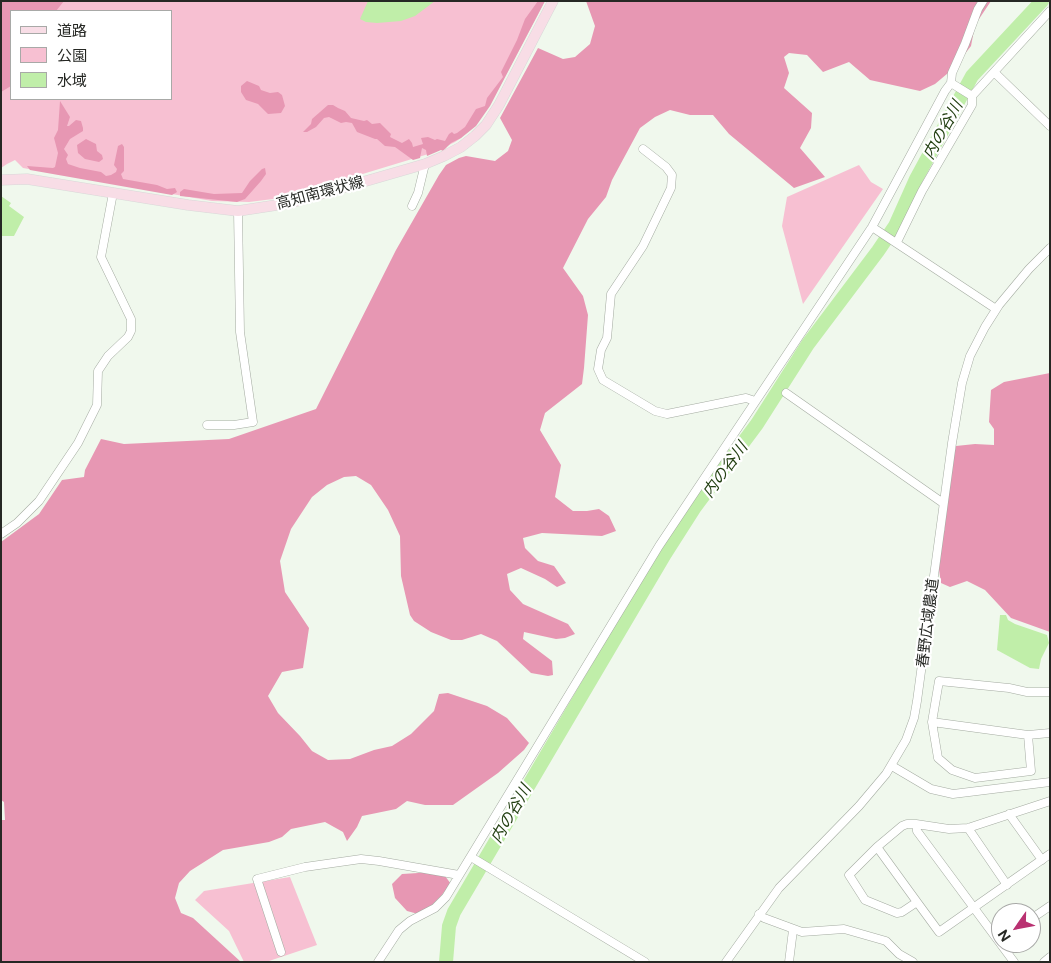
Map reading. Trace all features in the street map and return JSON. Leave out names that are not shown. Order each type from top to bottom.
[{"type":"main road","name":"高知南環状線","points":[[1,180],[27,179],[188,206],[238,211],[290,203],[426,164],[461,147],[486,125],[499,105],[553,1]]},
{"type":"street","points":[[953,85],[952,73],[983,1]]},
{"type":"street","points":[[970,95],[994,72],[1050,11]]},
{"type":"street","points":[[994,72],[1050,126]]},
{"type":"street","points":[[895,242],[972,105],[970,95],[953,85]]},
{"type":"street","points":[[378,962],[399,930],[410,921],[435,908],[446,898],[459,875],[473,858],[659,546],[755,401],[875,229],[945,91],[953,85]]},
{"type":"street","points":[[644,149],[666,167],[672,175],[671,188],[644,246],[610,294],[607,338],[601,350],[598,369],[603,380],[655,411],[667,414],[746,398],[755,401]]},
{"type":"street","points":[[412,206],[418,193],[426,164]]},
{"type":"street","points":[[1,534],[17,523],[39,502],[78,443],[97,405],[98,372],[108,356],[128,337],[131,331],[131,319],[101,257],[112,193]]},
{"type":"street","points":[[207,425],[234,425],[253,422],[240,332],[238,211]]},
{"type":"street","points":[[875,229],[996,309]]},
{"type":"street","name":"春野広域農道","points":[[726,962],[779,888],[859,806],[892,766],[906,740],[915,710],[922,670],[943,503],[962,383],[970,356],[996,309],[1029,269],[1050,248]]},
{"type":"street","points":[[786,394],[943,503]]},
{"type":"street","points":[[1028,735],[1031,771],[975,778],[952,770],[938,758],[932,722],[939,680],[1009,688],[1027,692],[1050,692]]},
{"type":"street","points":[[932,722],[1028,735],[1050,733]]},
{"type":"street","points":[[892,766],[931,789],[953,794],[1050,782]]},
{"type":"street","points":[[917,902],[902,912],[897,913],[865,900],[849,875],[877,847],[907,824],[949,829],[968,828],[1050,801]]},
{"type":"street","points":[[1009,814],[1042,860]]},
{"type":"street","points":[[916,824],[917,831],[991,931]]},
{"type":"street","points":[[968,828],[1007,885]]},
{"type":"street","points":[[877,847],[939,932],[1050,854]]},
{"type":"street","points":[[473,858],[645,962]]},
{"type":"street","points":[[281,952],[257,879],[305,867],[361,860],[379,861],[459,875]]},
{"type":"street","points":[[759,914],[764,918],[802,932],[844,930],[886,941],[899,954],[913,962]]},
{"type":"street","points":[[789,962],[794,930]]},
{"type":"street","points":[[1044,962],[1050,957]]},
{"type":"green space","points":[[1,1],[545,1],[491,103],[461,138],[435,152],[310,190],[273,199],[249,202],[212,201],[23,168],[15,160],[1,168]]},
{"type":"green space","points":[[859,165],[871,182],[883,189],[803,304],[782,226],[787,197]]},
{"type":"green space","points":[[290,877],[317,945],[266,962],[244,962],[229,931],[195,900],[204,891]]},
{"type":"shaded area","points":[[1,1],[64,1],[57,10],[10,10],[10,87],[1,92]]},
{"type":"shaded area","points":[[538,1],[545,1],[490,106],[476,126],[451,143],[443,151],[441,150],[427,156],[426,150],[422,148],[420,158],[413,160],[395,147],[385,146],[377,139],[357,132],[352,123],[341,123],[329,117],[324,118],[316,127],[303,132],[311,124],[312,119],[328,105],[333,105],[345,111],[351,118],[367,120],[372,124],[380,123],[391,134],[390,137],[402,143],[409,139],[413,147],[423,144],[421,138],[428,137],[445,141],[449,134],[452,132],[454,134],[457,133],[465,127],[476,109],[485,106],[487,98],[503,77],[501,72],[525,19]]},
{"type":"shaded area","points":[[586,1],[991,1],[975,25],[971,46],[954,68],[935,84],[920,91],[870,80],[849,62],[823,72],[807,55],[789,53],[784,57],[789,73],[784,88],[812,113],[811,128],[800,148],[825,177],[794,188],[729,134],[713,115],[690,115],[670,110],[655,117],[640,128],[612,180],[606,197],[588,219],[563,268],[583,296],[588,315],[582,384],[545,413],[540,430],[561,465],[555,497],[573,511],[599,509],[609,516],[616,531],[602,536],[542,533],[523,538],[525,548],[538,561],[554,566],[566,583],[557,587],[521,568],[507,574],[510,590],[523,604],[568,624],[575,634],[556,639],[524,632],[523,639],[552,661],[553,675],[531,673],[497,641],[481,634],[462,640],[451,640],[431,632],[414,621],[410,615],[401,576],[400,536],[388,510],[371,485],[356,476],[344,477],[327,485],[312,497],[291,529],[280,561],[285,592],[309,628],[303,668],[282,672],[268,696],[278,713],[312,751],[328,760],[350,759],[374,750],[392,746],[411,734],[434,711],[439,694],[448,693],[487,706],[507,718],[529,743],[524,750],[498,773],[453,805],[425,805],[407,801],[396,809],[362,816],[347,841],[343,832],[325,822],[291,829],[282,837],[269,842],[223,850],[190,871],[179,883],[175,898],[181,913],[193,918],[241,962],[1,962],[1,820],[5,820],[4,802],[1,800],[1,542],[39,514],[62,480],[84,477],[85,470],[101,439],[124,444],[229,439],[316,409],[396,250],[446,165],[466,156],[495,161],[508,151],[512,140],[500,118],[538,48],[563,59],[575,57],[590,44],[595,26]]},
{"type":"shaded area","points":[[247,81],[259,86],[261,90],[270,93],[278,92],[282,95],[285,106],[281,113],[268,114],[258,104],[246,100],[241,92],[241,86]]},
{"type":"shaded area","points":[[60,101],[70,117],[67,126],[76,120],[81,121],[83,128],[83,131],[70,139],[64,149],[68,155],[66,159],[68,164],[101,172],[106,176],[111,175],[116,172],[117,169],[114,165],[118,146],[122,144],[124,147],[124,171],[121,174],[123,179],[157,185],[167,189],[175,188],[177,192],[172,195],[30,170],[27,166],[55,167],[58,153],[54,138],[58,130]]},
{"type":"shaded area","points":[[86,139],[96,144],[97,151],[102,155],[103,159],[99,162],[85,159],[78,153],[77,145]]},
{"type":"shaded area","points":[[265,168],[266,174],[261,181],[245,199],[237,202],[180,196],[180,192],[184,189],[214,194],[242,193],[250,181]]},
{"type":"shaded area","points":[[1050,373],[1050,632],[1011,618],[985,590],[967,581],[950,587],[941,583],[938,548],[945,529],[945,496],[956,446],[994,445],[994,429],[989,422],[991,390],[1004,382]]},
{"type":"shaded area","points":[[436,873],[445,876],[451,884],[422,915],[407,911],[395,898],[392,884],[402,874]]},
{"type":"water","points":[[368,1],[435,1],[415,16],[401,21],[377,23],[366,22],[360,19]]},
{"type":"water","points":[[1,196],[11,203],[9,206],[24,217],[14,236],[1,236]]},
{"type":"water","points":[[1000,615],[1006,615],[1008,620],[1015,624],[1047,635],[1049,643],[1041,659],[1039,669],[1030,668],[997,650]]},
{"type":"waterway","name":"内の谷川","points":[[446,962],[449,926],[454,912],[665,554],[695,507],[757,424],[808,344],[895,226],[916,179],[972,76],[1042,1]]}]
